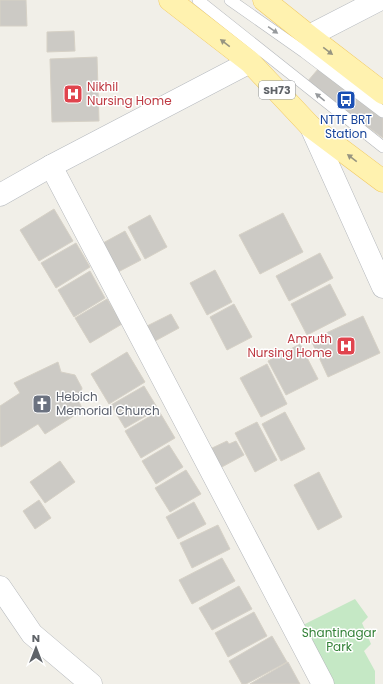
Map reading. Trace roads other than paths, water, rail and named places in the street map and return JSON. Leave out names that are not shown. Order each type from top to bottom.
[{"type":"main road","name":"SH73","points":[[170,0],[250,62],[311,127],[383,182]]},
{"type":"main road","points":[[264,0],[383,93]]},
{"type":"street","points":[[309,36],[379,0]]},
{"type":"street","points":[[0,195],[50,166],[250,62]]},
{"type":"street","points":[[311,127],[383,287]]},
{"type":"street","points":[[50,166],[323,684]]},
{"type":"street","points":[[0,587],[32,634],[91,684]]},
{"type":"lane","points":[[198,0],[383,147]]},
{"type":"lane","points":[[230,0],[304,52],[383,112]]},
{"type":"place","name":"Nikhil Nursing Home","points":[[73,94]]},
{"type":"place","name":"NTTF BRT Station","points":[[346,100]]},
{"type":"place","name":"Amruth Nursing Home","points":[[346,346]]},
{"type":"place","name":"Hebich Memorial Church","points":[[42,404]]},
{"type":"park label","name":"Shantinagar Park","points":[[339,640]]}]
